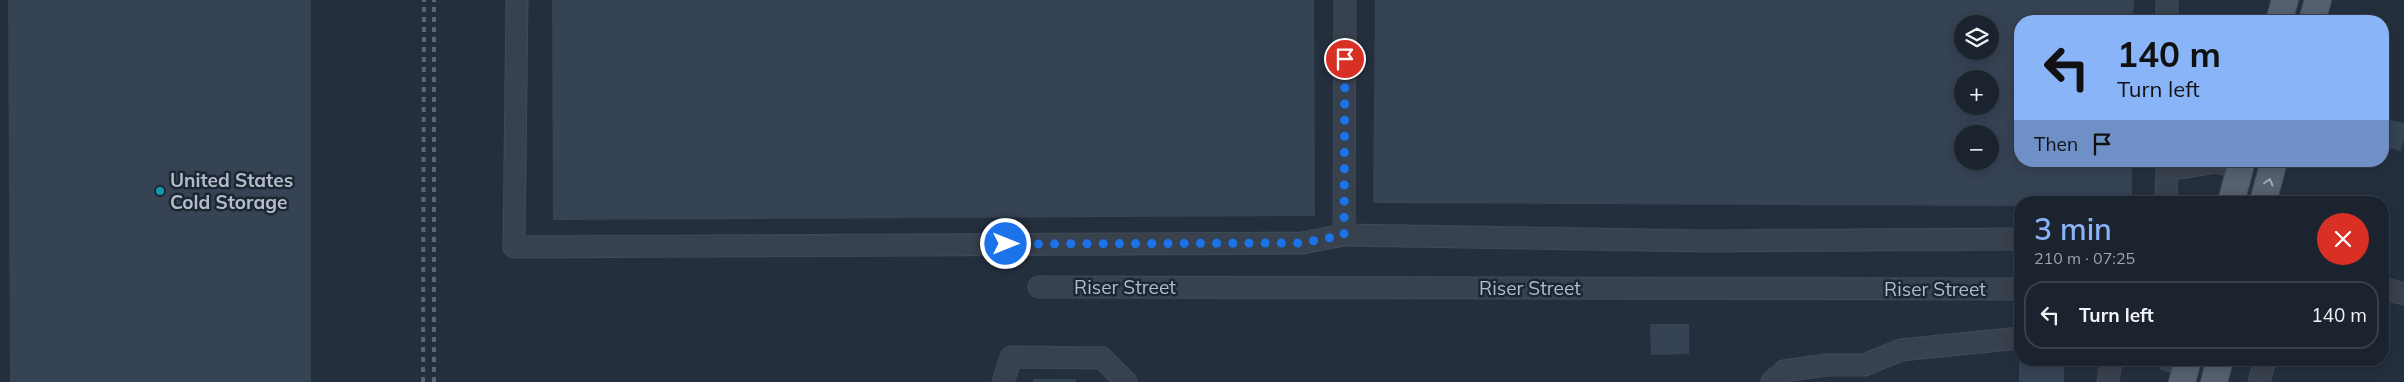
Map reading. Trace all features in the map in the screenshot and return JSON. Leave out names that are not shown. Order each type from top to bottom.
[{"type":"main road","points":[[2281,15],[2285,0]]},
{"type":"main road","points":[[2314,15],[2318,0]]},
{"type":"main road","points":[[2233,196],[2240,167]]},
{"type":"main road","points":[[2265,196],[2272,167]]},
{"type":"main road","points":[[2214,382],[2218,366]]},
{"type":"street","points":[[517,0],[514,247],[1302,243],[1344,235],[1706,241],[2014,238]]},
{"type":"street","points":[[1344,235],[1345,0]]},
{"type":"street","points":[[2167,0],[2167,15]]},
{"type":"street","points":[[2165,196],[2167,167]]},
{"type":"street","name":"Riser Street","points":[[1039,287],[2014,289]]},
{"type":"street","points":[[2389,290],[2404,294]]},
{"type":"street","points":[[1772,382],[1784,371],[1827,365],[1864,365],[1901,350],[2014,339]]},
{"type":"street","points":[[1003,382],[1011,357],[1102,358],[1126,382]]},
{"type":"street","points":[[2108,382],[2110,366]]},
{"type":"street","points":[[2259,382],[2263,366]]},
{"type":"building","name":"United States Cold Storage","points":[[8,0],[311,0],[311,382],[10,382]]},
{"type":"building","points":[[552,0],[1314,0],[1315,216],[553,220]]},
{"type":"building","points":[[1375,0],[2134,0],[2133,15],[2014,15],[2014,167],[2132,167],[2132,196],[2014,196],[2014,206],[1373,203]]},
{"type":"building","points":[[2389,120],[2404,123],[2404,139],[2401,151],[2389,148]]},
{"type":"building","points":[[1650,324],[1689,324],[1689,354],[1651,355]]},
{"type":"building","points":[[2019,366],[2064,366],[2064,382],[2019,382]]},
{"type":"building","points":[[1033,379],[1076,379],[1076,382],[1033,382]]},
{"type":"railway","points":[[423,382],[424,0]]},
{"type":"railway","points":[[434,0],[434,382]]},
{"type":"place","name":"United States Cold Storage","points":[[160,191]]},
{"type":"route","points":[[1006,244],[1302,243],[1344,235],[1345,59]]}]
